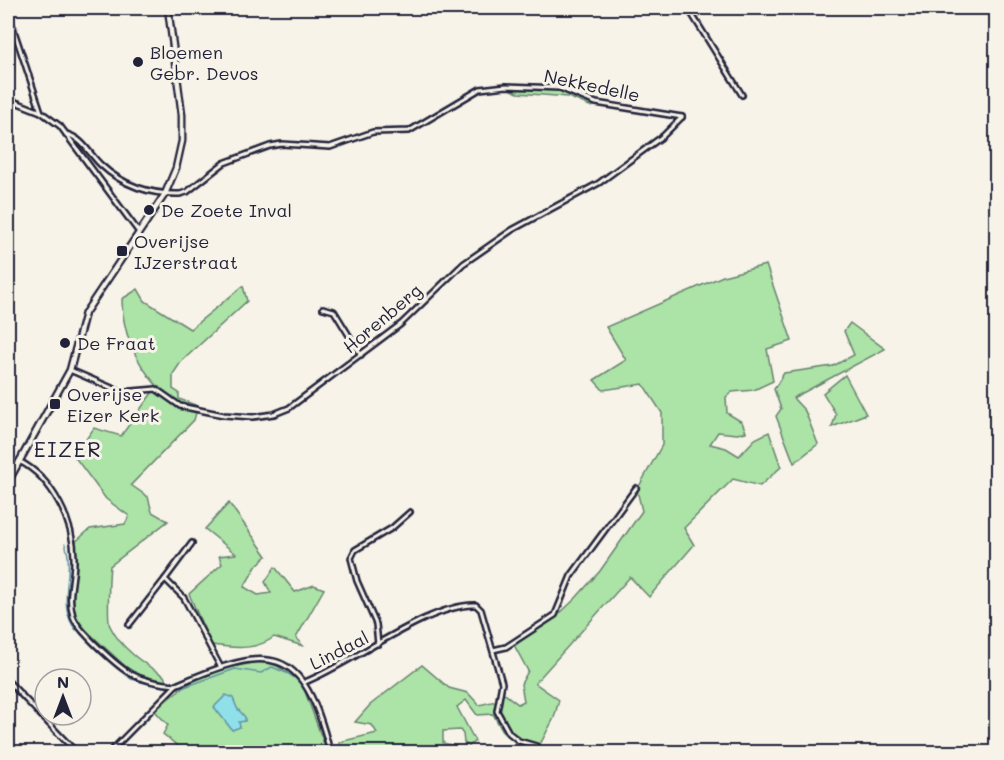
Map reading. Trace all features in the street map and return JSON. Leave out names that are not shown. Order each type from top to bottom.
[{"type":"street","points":[[8,482],[70,370],[85,313],[165,194],[176,168],[183,128],[168,8]]},
{"type":"street","points":[[688,8],[742,95]]},
{"type":"street","points":[[8,13],[41,112]]},
{"type":"street","name":"Nekkedelle","points":[[165,194],[187,192],[225,163],[270,146],[282,144],[330,147],[373,132],[409,131],[480,89],[493,86],[560,88],[596,103],[682,117]]},
{"type":"street","points":[[8,99],[41,112],[66,134],[138,231]]},
{"type":"street","name":"Horenberg","points":[[70,370],[121,392],[156,389],[180,406],[195,410],[253,417],[274,414],[289,408],[401,324],[463,264],[512,230],[599,183],[663,136],[682,117]]},
{"type":"street","points":[[66,134],[80,141],[101,165],[129,185],[165,194]]},
{"type":"street","points":[[323,308],[334,311],[361,355]]},
{"type":"street","points":[[19,461],[42,477],[67,521],[74,549],[70,595],[76,623],[127,672],[140,678],[176,685]]},
{"type":"street","points":[[493,650],[506,647],[555,615],[571,576],[636,488]]},
{"type":"street","points":[[378,644],[376,624],[357,581],[351,558],[355,550],[392,528],[410,512]]},
{"type":"street","points":[[129,625],[192,543]]},
{"type":"street","points":[[165,579],[184,598],[220,666]]},
{"type":"street","name":"Lindaal","points":[[176,685],[220,666],[246,660],[269,659],[280,662],[305,682],[326,674],[426,618],[473,605],[481,610],[502,683],[497,711],[509,733],[519,741],[536,746]]},
{"type":"street","points":[[8,681],[76,753]]},
{"type":"street","points":[[305,682],[330,753]]},
{"type":"street","points":[[110,753],[176,685]]},
{"type":"green space","points":[[507,88],[559,90],[595,105],[592,107],[568,97],[518,93]]},
{"type":"green space","points":[[766,265],[792,341],[767,349],[773,381],[754,390],[732,392],[726,397],[727,413],[742,422],[746,432],[737,434],[718,432],[710,444],[726,448],[739,456],[755,439],[769,432],[781,467],[760,486],[733,479],[684,528],[694,545],[649,597],[630,577],[535,683],[559,700],[554,718],[536,752],[504,734],[493,714],[477,715],[466,700],[457,707],[475,741],[469,746],[464,743],[460,730],[443,731],[443,743],[459,747],[459,752],[333,752],[340,751],[339,742],[377,733],[372,725],[355,722],[370,705],[422,665],[449,688],[468,693],[479,705],[501,700],[502,692],[518,704],[524,701],[521,684],[528,671],[514,645],[557,616],[600,571],[642,511],[637,490],[662,445],[662,413],[643,384],[603,390],[594,380],[626,360],[606,327],[723,276]]},
{"type":"green space","points":[[243,286],[247,301],[181,362],[173,374],[173,389],[179,393],[179,399],[198,406],[194,420],[131,485],[148,497],[152,512],[168,521],[110,566],[108,607],[110,626],[126,648],[164,676],[167,683],[137,677],[75,620],[74,543],[90,529],[125,524],[129,516],[106,499],[74,456],[94,428],[121,436],[157,386],[142,367],[131,346],[124,323],[122,299],[138,289],[145,301],[190,329]]},
{"type":"green space","points":[[850,323],[885,349],[793,398],[805,411],[818,444],[794,463],[776,416],[781,409],[774,389],[784,373],[833,366],[854,355],[844,331]]},
{"type":"green space","points":[[845,375],[866,414],[832,427],[836,414],[823,393]]},
{"type":"green space","points":[[229,503],[267,556],[257,565],[244,587],[258,595],[271,593],[265,582],[275,567],[295,592],[314,585],[324,589],[296,638],[303,646],[274,637],[260,645],[235,647],[211,645],[189,594],[222,564],[219,556],[236,554],[205,529]]},
{"type":"green space","points":[[266,661],[302,683],[327,752],[229,752],[225,748],[179,747],[163,734],[168,725],[155,711],[181,689],[219,670]]},
{"type":"water","points":[[226,695],[233,698],[237,708],[245,717],[245,721],[239,722],[240,727],[232,730],[214,707]]},
{"type":"waterway","points":[[65,544],[68,555],[67,610],[76,630]]},
{"type":"waterway","points":[[80,633],[131,679],[169,688]]},
{"type":"waterway","points":[[179,689],[235,669],[261,673],[272,667],[296,677]]},
{"type":"place","name":"Bloemen Gebr. Devos","points":[[138,62]]},
{"type":"place","name":"De Zoete Inval","points":[[149,210]]},
{"type":"place","name":"Overijse IJzerstraat","points":[[122,251]]},
{"type":"place","name":"De Fraat","points":[[65,343]]},
{"type":"place","name":"Overijse Eizer Kerk","points":[[55,404]]},
{"type":"district","name":"EIZER","points":[[68,448]]}]
